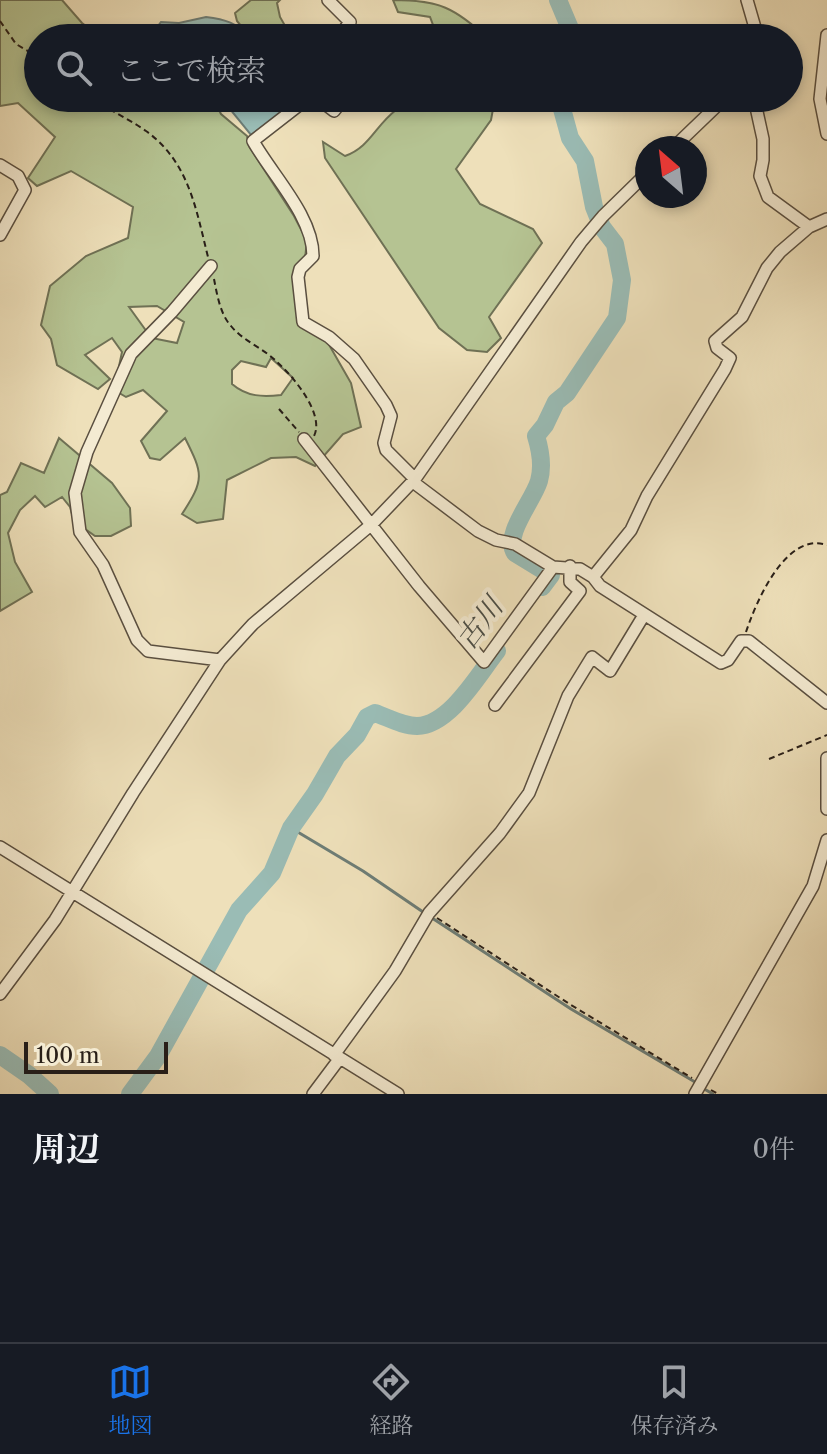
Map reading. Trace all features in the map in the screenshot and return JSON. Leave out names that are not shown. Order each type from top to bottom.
[{"type":"street","points":[[328,0],[350,22],[348,24]]},
{"type":"street","points":[[747,0],[754,24]]},
{"type":"street","points":[[827,35],[820,106],[827,134]]},
{"type":"street","points":[[290,112],[253,141],[300,213],[313,244],[313,256],[300,269],[298,277],[301,315],[307,326],[329,337],[363,371],[391,416],[384,443],[386,450],[414,481],[478,531],[511,543],[550,571]]},
{"type":"street","points":[[685,136],[710,112]]},
{"type":"street","points":[[757,112],[763,139],[760,176],[768,197],[809,227]]},
{"type":"street","points":[[0,165],[18,176],[25,190],[0,235]]},
{"type":"street","points":[[0,994],[55,920],[220,660],[253,624],[372,524],[414,481],[600,219],[635,185]]},
{"type":"street","points":[[593,577],[631,530],[664,468],[725,369],[730,358],[717,348],[715,341],[742,317],[773,259],[809,227],[827,219]]},
{"type":"street","points":[[211,266],[131,354],[87,452],[75,493],[80,532],[103,565],[137,640],[148,651],[220,660]]},
{"type":"street","points":[[306,442],[419,586],[484,662],[550,571],[570,566],[593,577],[600,586],[721,663],[728,660],[745,640],[827,703]]},
{"type":"street","points":[[495,705],[580,591],[570,582],[570,566]]},
{"type":"street","points":[[313,1094],[395,971],[429,913],[500,833],[529,793],[568,696],[592,657],[610,671],[644,615]]},
{"type":"street","points":[[827,758],[827,809]]},
{"type":"street","points":[[698,1088],[813,886],[827,840]]},
{"type":"street","points":[[0,847],[398,1094]]},
{"type":"path","points":[[0,21],[16,44],[24,49]]},
{"type":"path","points":[[115,112],[146,131],[178,164],[191,189],[222,311],[230,326],[275,360],[310,403],[318,424],[317,432],[306,442],[279,409]]},
{"type":"path","points":[[745,640],[747,629],[777,566],[800,547],[820,543],[827,545]]},
{"type":"path","points":[[769,759],[827,735]]},
{"type":"path","points":[[429,913],[698,1088]]},
{"type":"green space","points":[[0,0],[62,0],[83,24],[24,24],[24,109],[18,103],[0,106]]},
{"type":"green space","points":[[251,0],[280,0],[277,3],[284,24],[239,24],[235,13]]},
{"type":"green space","points":[[393,0],[423,2],[445,8],[471,24],[433,24],[430,17],[398,12]]},
{"type":"green space","points":[[28,112],[220,112],[247,136],[249,146],[307,241],[298,319],[328,343],[351,383],[361,427],[343,434],[315,466],[296,457],[271,458],[227,480],[223,519],[197,523],[182,514],[195,492],[199,476],[185,438],[160,460],[150,458],[141,441],[167,411],[143,390],[126,397],[116,391],[133,355],[152,338],[177,343],[184,322],[157,306],[129,307],[147,332],[118,371],[122,352],[112,338],[85,355],[110,379],[98,389],[57,365],[51,339],[41,325],[50,286],[86,256],[128,238],[133,207],[71,171],[37,186],[28,178],[55,137]],"holes":[[[271,358],[293,378],[281,395],[255,395],[243,391],[232,384],[232,370],[241,361],[266,367]]]},
{"type":"green space","points":[[394,112],[492,112],[491,120],[456,169],[480,204],[533,229],[542,243],[489,317],[501,338],[487,352],[467,350],[439,328],[325,158],[323,142],[345,156],[367,142]]},
{"type":"green space","points":[[59,438],[112,483],[130,508],[131,526],[111,536],[95,536],[74,521],[70,507],[62,497],[45,507],[35,496],[20,510],[8,533],[15,562],[32,592],[0,611],[0,495],[7,492],[21,463],[44,473]]},
{"type":"water","points":[[206,17],[232,24],[160,24]]},
{"type":"water","points":[[232,112],[283,112],[251,135]]},
{"type":"waterway","name":"古川","points":[[558,0],[568,24]]},
{"type":"waterway","name":"古川","points":[[542,587],[551,575],[515,553],[512,546],[516,528],[540,476],[536,436],[556,402],[567,393],[617,318],[622,280],[615,244],[602,227],[594,207],[585,161],[570,138],[563,112]]},
{"type":"waterway","name":"古川","points":[[130,1094],[158,1056],[239,910],[272,873],[291,828],[337,756],[357,735],[367,717],[375,713],[417,726],[441,717],[462,697],[497,651]]},
{"type":"waterway","points":[[291,828],[363,871],[426,914]]},
{"type":"waterway","points":[[432,918],[571,1009],[695,1082]]},
{"type":"waterway","name":"古川","points":[[0,1055],[50,1094]]},
{"type":"waterway","points":[[706,1090],[713,1094]]}]
